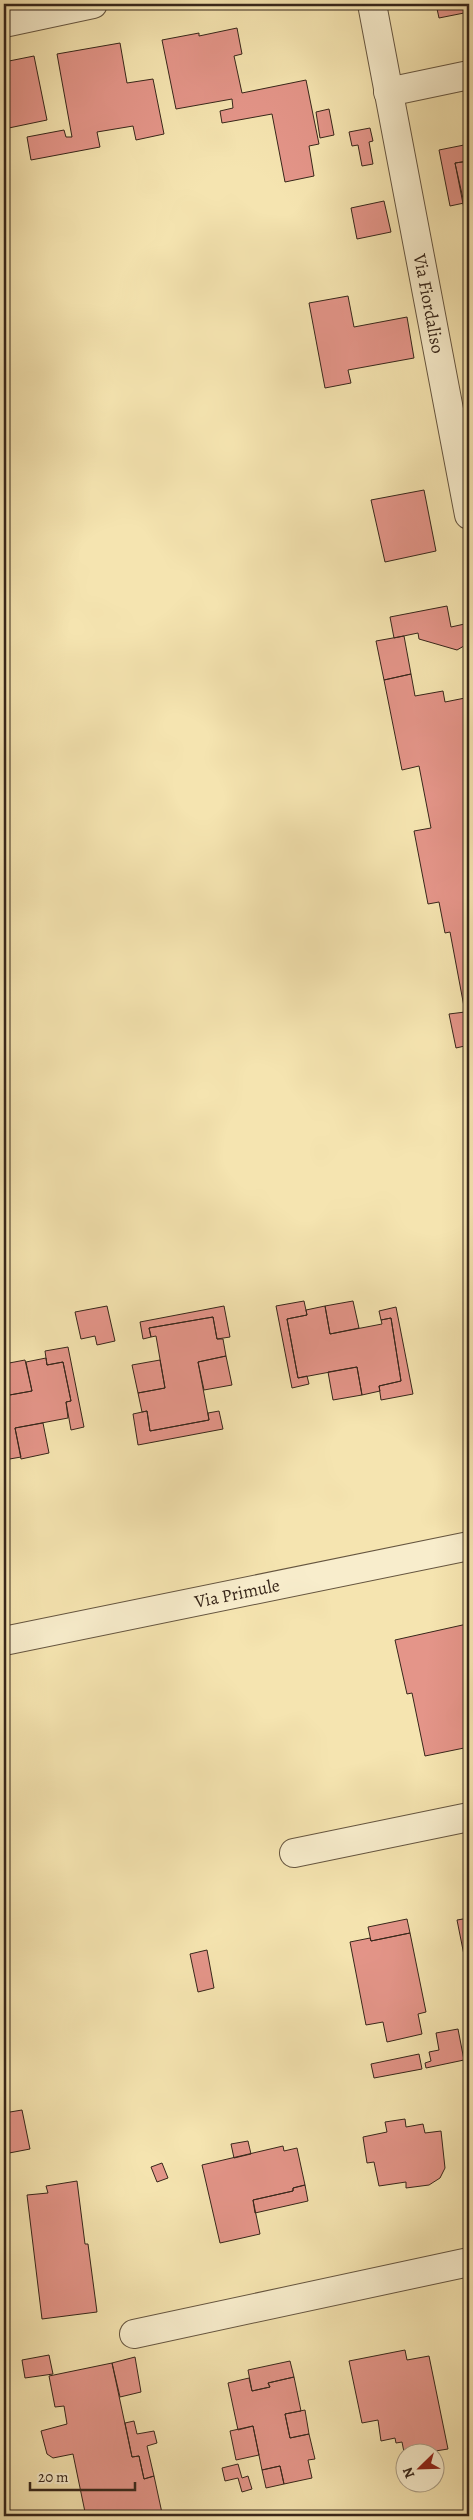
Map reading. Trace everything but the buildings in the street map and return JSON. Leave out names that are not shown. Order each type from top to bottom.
[{"type":"street","points":[[4,23],[93,4]]},
{"type":"street","name":"Via Fiordaliso","points":[[372,4],[469,515]]},
{"type":"street","points":[[388,92],[469,75]]},
{"type":"street","name":"Via Primule","points":[[4,1641],[469,1546]]},
{"type":"street","points":[[294,1854],[469,1817]]},
{"type":"street","points":[[134,2334],[469,2262]]}]
